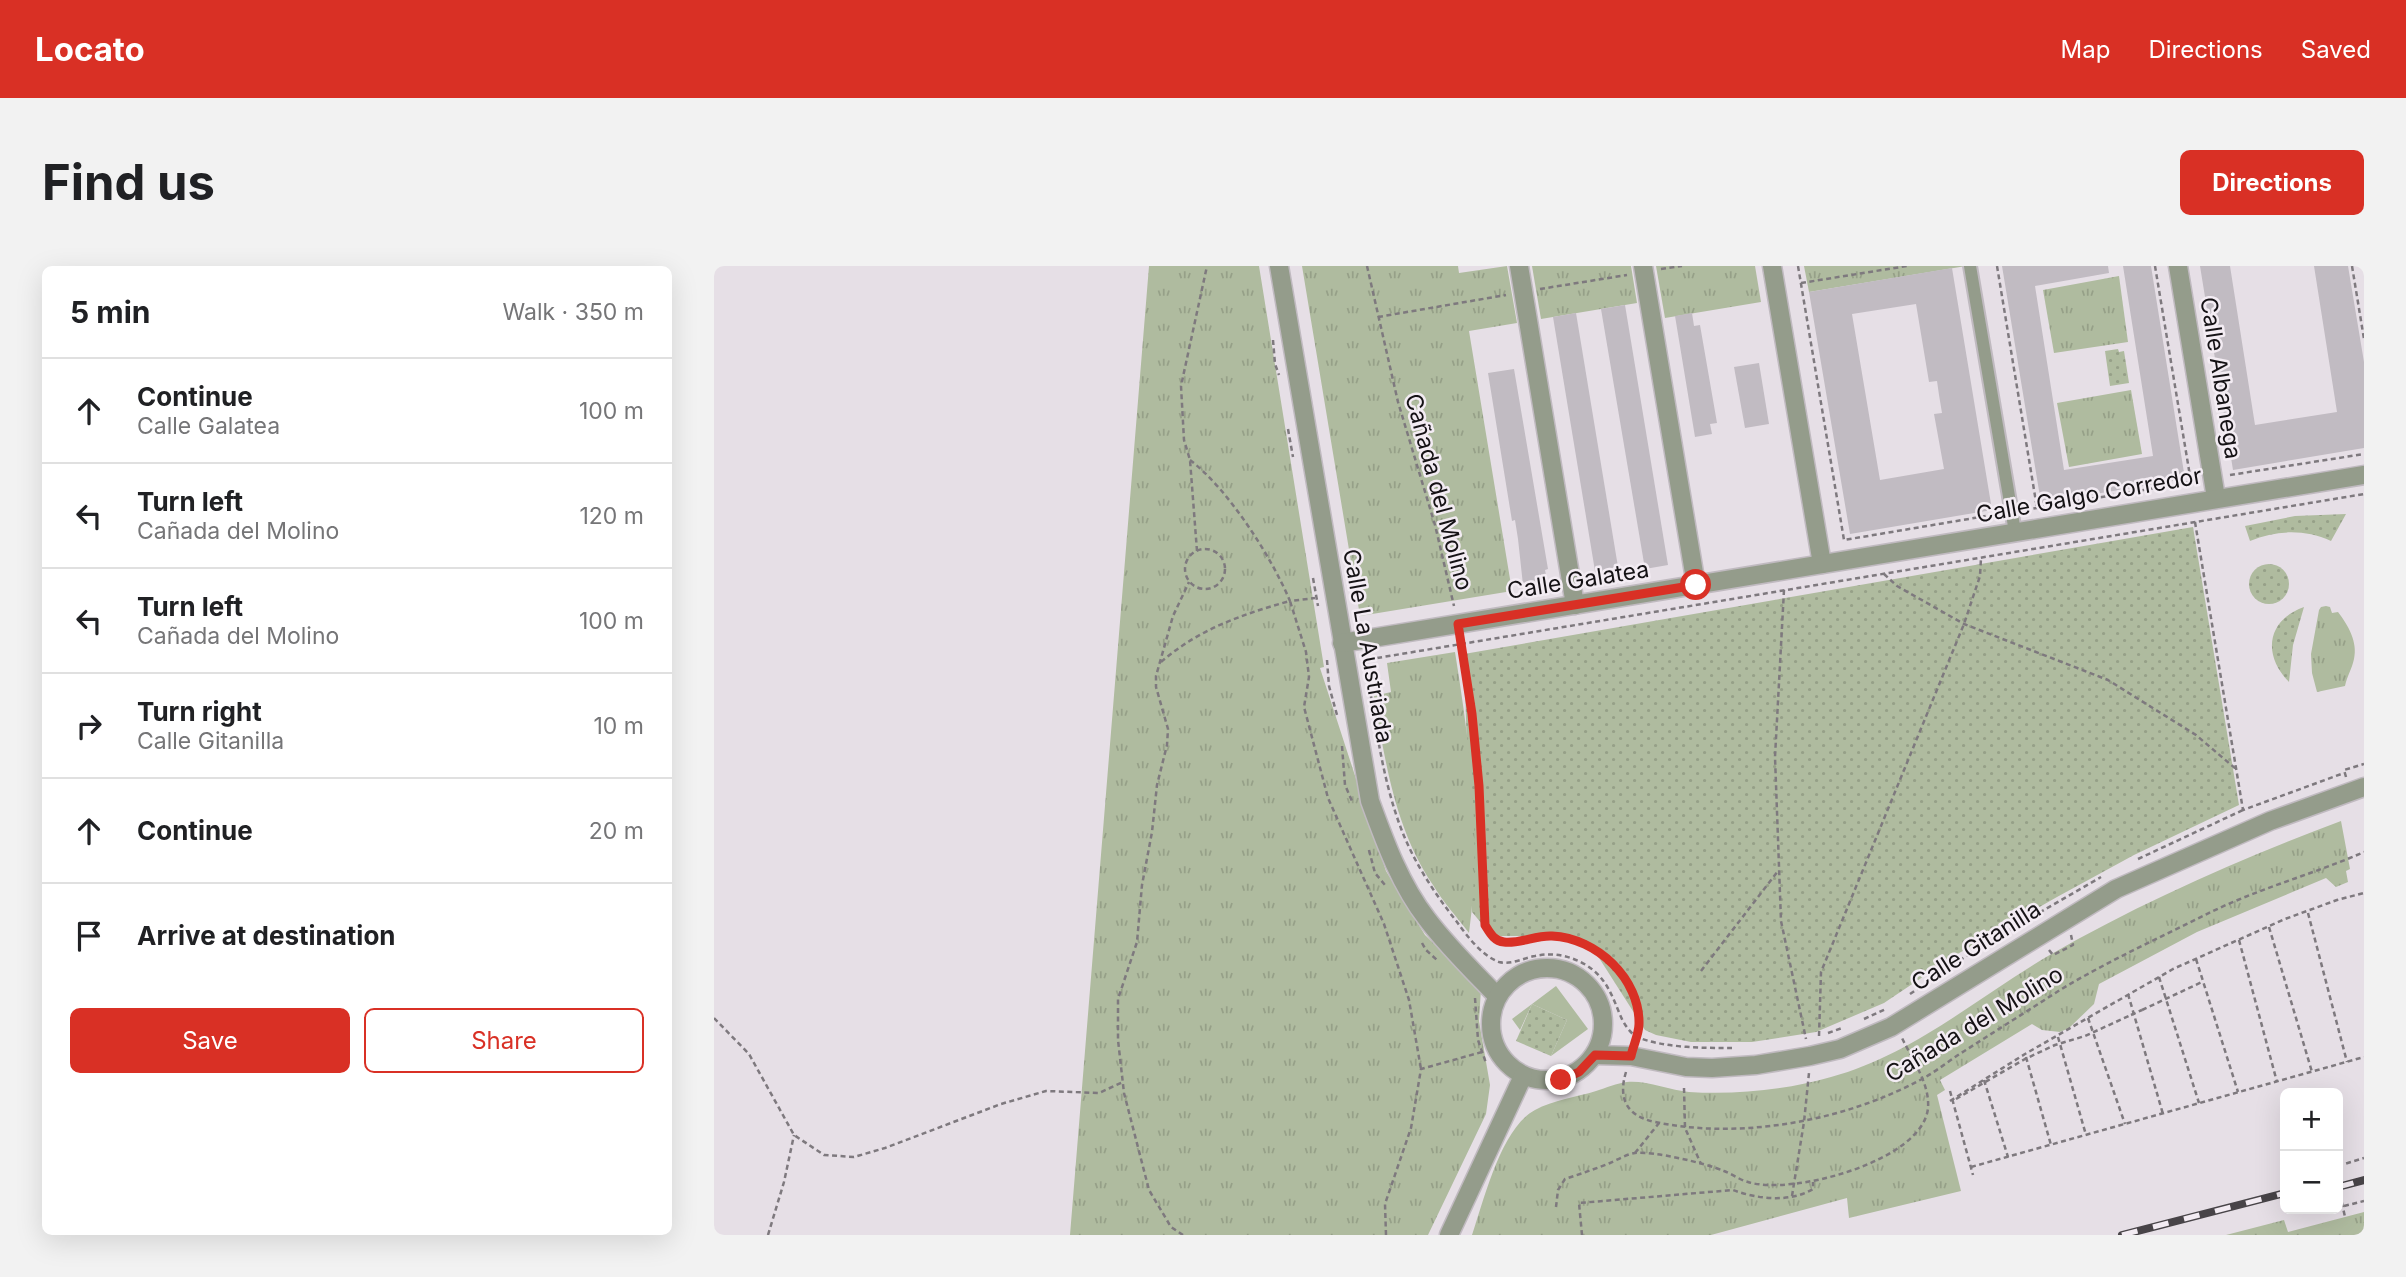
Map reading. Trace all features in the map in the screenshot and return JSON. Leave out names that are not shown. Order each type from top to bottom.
[{"type":"street","name":"Calle La Austriada","points":[[1279,266],[1370,801],[1389,852],[1426,918],[1461,960],[1497,996]]},
{"type":"street","points":[[1519,266],[1575,605]]},
{"type":"street","points":[[1772,266],[1822,564]]},
{"type":"street","points":[[1970,266],[2015,531]]},
{"type":"street","name":"Calle Albanega","points":[[2178,266],[2216,498]]},
{"type":"street","points":[[1643,269],[1696,585]]},
{"type":"street","name":"Calle Galgo Corredor","points":[[1822,564],[2364,475]]},
{"type":"street","name":"Calle Galatea","points":[[1342,643],[1822,564]]},
{"type":"street","name":"Calle Gitanilla","points":[[1595,1055],[1631,1056],[1686,1067],[1712,1068],[1756,1065],[1840,1049],[1891,1027],[2116,889],[2270,821],[2364,787]]},
{"type":"street","points":[[1537,968],[1556,968],[1579,977],[1593,990],[1604,1021],[1602,1037],[1595,1055],[1579,1072],[1561,1080],[1538,1081],[1523,1076],[1504,1062],[1494,1045],[1491,1014],[1497,996],[1517,975],[1537,968]]},
{"type":"street","points":[[1449,1235],[1523,1076]]},
{"type":"path","points":[[1197,551],[1190,460],[1184,440],[1181,386],[1207,266]]},
{"type":"path","name":"Cañada del Molino","points":[[1367,266],[1398,402],[1435,525],[1462,644],[1479,786],[1485,925],[1492,936],[1502,942],[1553,936],[1572,941],[1609,959],[1622,973],[1634,998],[1639,1025],[1622,1083],[1623,1100],[1632,1112],[1649,1121],[1685,1129],[1738,1128],[1804,1122],[1873,1101],[1922,1079],[2062,989],[2215,910],[2364,852]]},
{"type":"path","points":[[1643,269],[1682,266]]},
{"type":"path","points":[[1801,283],[1908,266]]},
{"type":"path","points":[[1997,266],[2037,508]]},
{"type":"path","points":[[2352,266],[2364,339]]},
{"type":"path","points":[[2229,466],[2230,476],[2364,453]]},
{"type":"path","points":[[1190,460],[1205,472],[1239,516],[1280,578],[1290,601],[1306,652],[1308,677],[1304,707],[1328,798],[1384,924],[1409,1000],[1421,1069],[1411,1128],[1385,1204],[1387,1235]]},
{"type":"path","points":[[1737,1048],[1688,1048],[1636,1036],[1621,1018],[1609,987],[1587,965],[1557,954],[1536,955],[1508,963],[1498,961],[1487,955],[1469,938],[1429,884],[1402,831],[1384,769],[1365,660],[2364,494]]},
{"type":"path","points":[[2195,522],[2244,810]]},
{"type":"path","points":[[1209,550],[1224,563],[1224,576],[1209,589],[1196,587],[1189,582],[1186,575],[1187,563],[1197,551],[1209,550]]},
{"type":"path","points":[[1843,1028],[1819,1036],[1821,972],[1964,624],[1980,576],[1981,558]]},
{"type":"path","points":[[1884,574],[1897,586],[1964,624],[2108,680],[2196,735],[2236,769]]},
{"type":"path","points":[[1183,1235],[1171,1227],[1149,1190],[1123,1082],[1118,1040],[1118,999],[1137,942],[1142,885],[1157,785],[1167,745],[1168,729],[1156,687],[1156,676],[1173,616],[1189,582]]},
{"type":"path","points":[[1784,590],[1775,757],[1781,921],[1810,1056],[1804,1122],[1792,1196]]},
{"type":"path","points":[[1161,662],[1178,648],[1234,617],[1290,601],[1334,595]]},
{"type":"path","points":[[2131,862],[2244,810],[2345,773]]},
{"type":"path","points":[[1701,971],[1779,870]]},
{"type":"path","points":[[1903,999],[1978,948],[2106,874]]},
{"type":"path","points":[[1951,1101],[2128,994],[2196,958],[2269,926],[2337,900],[2364,893]]},
{"type":"path","points":[[2308,911],[2347,1062]]},
{"type":"path","points":[[2269,926],[2312,1072]]},
{"type":"path","points":[[2050,951],[2053,955],[2073,945],[2072,940]]},
{"type":"path","points":[[2239,940],[2277,1082]]},
{"type":"path","points":[[2196,958],[2238,1093]]},
{"type":"path","points":[[2159,977],[2199,1103]]},
{"type":"path","points":[[2025,1056],[2093,1033],[2204,982]]},
{"type":"path","points":[[2128,994],[2163,1114]]},
{"type":"path","points":[[1475,997],[1478,1040],[1486,1063]]},
{"type":"path","points":[[1855,1022],[1893,1006]]},
{"type":"path","points":[[714,1018],[750,1054],[794,1135],[824,1155],[853,1157],[885,1148],[1001,1104],[1046,1091],[1099,1093],[1123,1082]]},
{"type":"path","points":[[2088,1018],[2125,1124]]},
{"type":"path","points":[[2057,1036],[2086,1135]]},
{"type":"path","points":[[1556,1207],[1558,1190],[1565,1180],[1634,1153],[1672,1157],[1701,1164],[1722,1170],[1749,1183],[1796,1184],[1853,1171],[1881,1157],[1922,1126],[1928,1108],[1922,1079],[1902,1038]]},
{"type":"path","points":[[1421,1069],[1482,1052]]},
{"type":"path","points":[[2025,1056],[2050,1145]]},
{"type":"path","points":[[1971,1167],[2364,1057]]},
{"type":"path","points":[[1984,1080],[2008,1157]]},
{"type":"path","points":[[1684,1088],[1685,1129],[1701,1164]]},
{"type":"path","points":[[1950,1091],[1973,1175]]},
{"type":"path","points":[[1634,1153],[1659,1123]]},
{"type":"path","points":[[768,1235],[784,1182],[794,1135]]},
{"type":"path","points":[[2343,1164],[2364,1158]]},
{"type":"path","points":[[1582,1235],[1579,1203],[1733,1190],[1754,1198],[1792,1196],[1814,1189],[1813,1182]]},
{"type":"path","points":[[2345,1217],[2343,1206],[2364,1201]]},
{"type":"green space","points":[[1149,266],[1259,266],[1324,667],[1320,668],[1386,871],[1425,935],[1481,989],[1479,1021],[1490,1085],[1486,1114],[1428,1235],[1070,1235]]},
{"type":"green space","points":[[1302,266],[1458,266],[1459,273],[1507,266],[1517,323],[1469,331],[1512,591],[1360,616]]},
{"type":"green space","points":[[1532,266],[1631,266],[1637,303],[1541,319]]},
{"type":"green space","points":[[1656,266],[1755,266],[1761,302],[1665,318]]},
{"type":"green space","points":[[1804,266],[1966,266],[1809,292]]},
{"type":"green space","points":[[2119,276],[2128,342],[2054,353],[2043,290]]},
{"type":"green space","points":[[2118,349],[2119,352],[2124,351],[2129,383],[2110,386],[2105,351]]},
{"type":"green space","points":[[2131,390],[2142,454],[2069,467],[2057,403]]},
{"type":"green space","points":[[2346,514],[2331,541],[2311,534],[2290,532],[2250,541],[2245,526],[2295,516]]},
{"type":"green space","points":[[2193,527],[2239,805],[2134,855],[2057,897],[1954,956],[1884,1003],[1816,1032],[1752,1042],[1691,1042],[1656,1035],[1645,1030],[1594,950],[1554,936],[1492,936],[1472,912],[1464,654]]},
{"type":"green space","points":[[2269,564],[2277,565],[2283,570],[2288,576],[2288,592],[2283,598],[2277,603],[2269,604],[2261,603],[2255,598],[2250,592],[2249,584],[2250,576],[2255,570],[2261,565]]},
{"type":"green space","points":[[2304,607],[2293,645],[2289,682],[2275,661],[2272,639],[2282,620]]},
{"type":"green space","points":[[2330,607],[2332,613],[2338,612],[2345,622],[2355,653],[2345,686],[2317,692],[2311,654],[2319,610]]},
{"type":"green space","points":[[1455,652],[1465,722],[1474,827],[1473,898],[1469,933],[1437,891],[1409,841],[1393,794],[1374,696],[1391,692],[1387,663]]},
{"type":"green space","points":[[2341,821],[2350,869],[2346,871],[2348,882],[2336,887],[2326,878],[2197,932],[2099,984],[2094,1004],[2069,1028],[2060,1032],[2042,1030],[2032,1024],[1940,1080],[1945,1090],[1937,1095],[1961,1191],[1849,1218],[1847,1198],[1711,1235],[1472,1235],[1503,1148],[1523,1119],[1535,1110],[1619,1083],[1642,1082],[1689,1092],[1743,1092],[1796,1085],[1861,1067],[1917,1040],[2048,956],[2119,917],[2229,866]]},
{"type":"green space","points":[[1556,986],[1588,1029],[1551,1056],[1567,1020],[1532,1004]]},
{"type":"green space","points":[[1532,1004],[1567,1020],[1551,1056],[1516,1041]]},
{"type":"green space","points":[[1532,1004],[1520,1030],[1512,1019]]},
{"type":"green space","points":[[2364,1212],[2364,1235],[2226,1235],[2284,1220],[2288,1232]]},
{"type":"building","points":[[2002,266],[2108,266],[2109,273],[2035,286],[2064,470],[2153,456],[2123,266],[2151,266],[2185,479],[2041,503]]},
{"type":"building","points":[[2200,266],[2230,266],[2255,425],[2337,412],[2314,266],[2348,266],[2364,362],[2364,448],[2233,470]]},
{"type":"building","points":[[1952,268],[1992,510],[1850,534],[1809,292]],"holes":[[[1916,304],[1929,382],[1937,381],[1942,413],[1934,414],[1944,469],[1880,480],[1852,314]]]},
{"type":"building","points":[[1625,305],[1668,565],[1645,569],[1601,309]]},
{"type":"building","points":[[1576,313],[1619,573],[1596,577],[1553,317]]},
{"type":"building","points":[[1692,313],[1694,326],[1700,325],[1717,423],[1710,424],[1712,434],[1695,437],[1675,316]]},
{"type":"building","points":[[1759,363],[1769,424],[1745,428],[1734,367]]},
{"type":"building","points":[[1514,369],[1548,569],[1545,570],[1547,581],[1523,585],[1515,520],[1512,521],[1488,373]]},
{"type":"railway","points":[[2343,1186],[2364,1180]]},
{"type":"railway","points":[[2122,1235],[2280,1194]]},
{"type":"route","points":[[1561,1080],[1579,1072],[1595,1055],[1631,1056],[1639,1025],[1634,998],[1622,973],[1609,959],[1594,950],[1553,936],[1502,942],[1492,936],[1485,925],[1479,786],[1472,714],[1458,624],[1696,585]]}]
